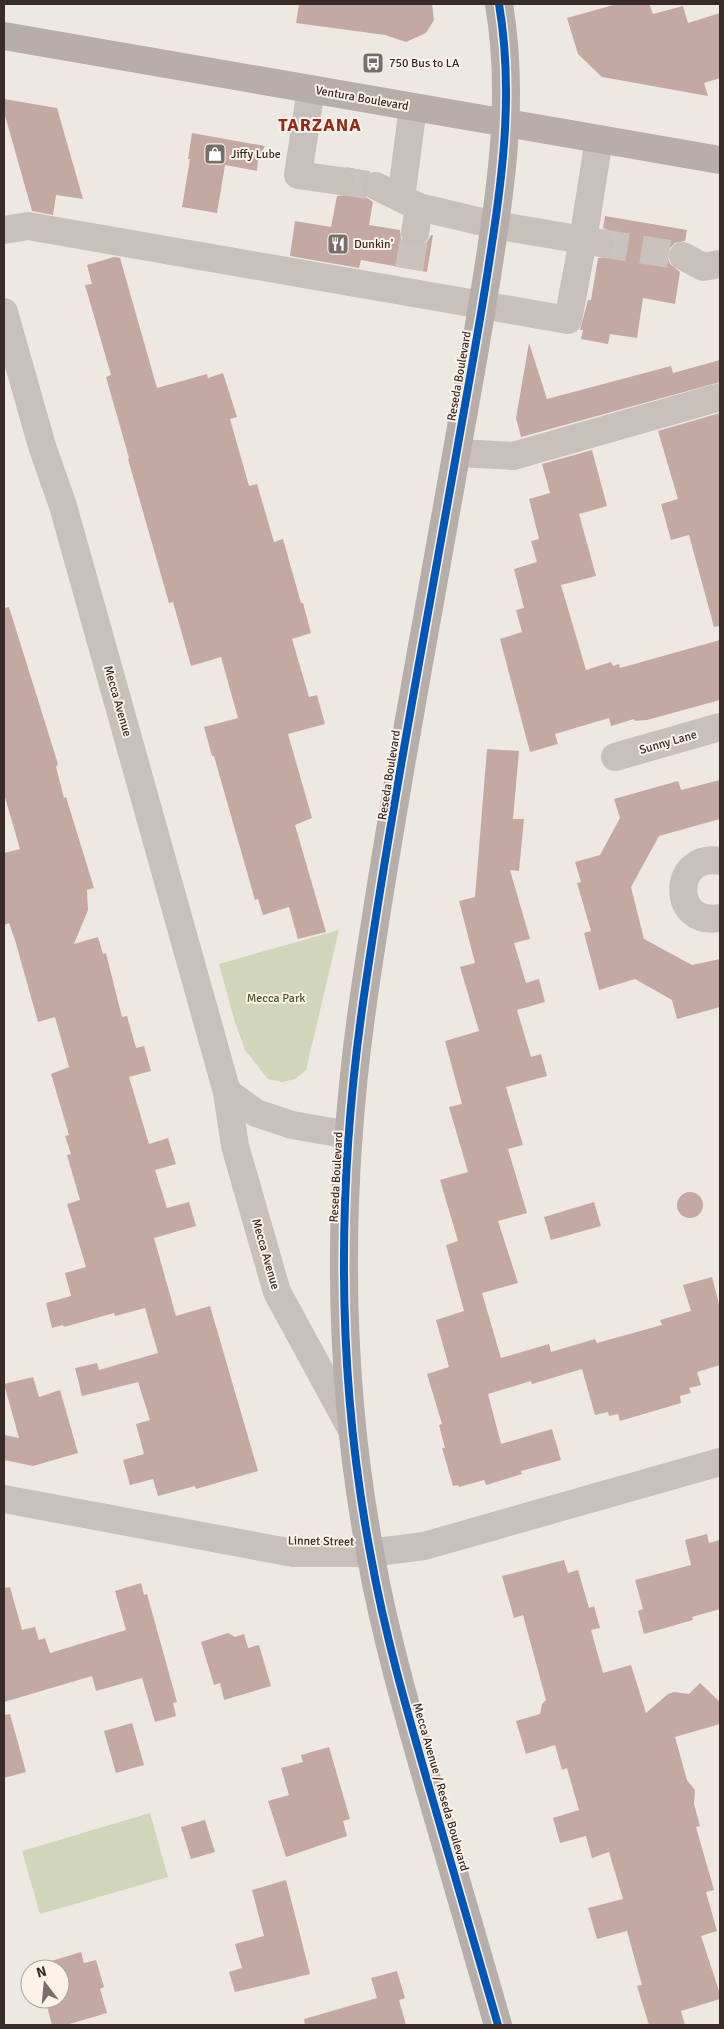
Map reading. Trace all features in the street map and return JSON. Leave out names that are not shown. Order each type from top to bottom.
[{"type":"main road","name":"Reseda Boulevard","points":[[370,1553],[352,1430],[344,1311],[344,1222],[349,1135],[366,977],[483,304],[501,183],[506,123],[505,43],[499,4]]},
{"type":"main road","name":"Ventura Boulevard","points":[[4,36],[720,160]]},
{"type":"main road","name":"Mecca Avenue / Reseda Boulevard","points":[[370,1553],[408,1712],[498,2025]]},
{"type":"street","points":[[311,89],[298,175],[340,181]]},
{"type":"street","points":[[412,212],[413,107]]},
{"type":"street","points":[[4,230],[28,226],[408,280],[483,304],[568,320],[592,242],[599,139]]},
{"type":"street","points":[[376,186],[412,212],[592,242]]},
{"type":"street","points":[[683,256],[703,267],[720,264]]},
{"type":"street","name":"Mecca Avenue","points":[[4,312],[42,446],[63,506],[227,1092],[235,1146],[277,1292],[352,1430]]},
{"type":"street","points":[[457,453],[513,456],[720,397]]},
{"type":"street","name":"Sunny Lane","points":[[615,757],[720,727]]},
{"type":"street","points":[[720,861],[704,861],[694,866],[684,880],[682,893],[691,911],[709,919],[720,918]]},
{"type":"street","points":[[227,1092],[256,1113],[292,1125],[349,1135]]},
{"type":"street","name":"Linnet Street","points":[[4,1499],[293,1553],[370,1553],[424,1546],[720,1462]]},
{"type":"green space","name":"Mecca Park","points":[[339,930],[306,1070],[295,1079],[282,1082],[268,1079],[245,1050],[219,964]]},
{"type":"green space","points":[[150,1813],[168,1877],[40,1914],[22,1851]]},
{"type":"building","points":[[299,4],[432,4],[434,20],[426,33],[406,42],[385,35],[296,23]]},
{"type":"building","points":[[617,4],[649,4],[653,14],[683,6],[688,23],[720,13],[720,78],[704,83],[708,96],[602,77],[578,54],[567,18]]},
{"type":"building","points":[[4,99],[57,108],[83,199],[56,195],[53,215],[32,211],[4,112]]},
{"type":"building","points":[[192,133],[265,146],[258,159],[257,171],[225,165],[217,213],[182,207]]},
{"type":"building","points":[[346,167],[371,172],[362,179],[360,187],[363,195],[373,202],[369,225],[400,230],[401,239],[405,245],[412,248],[421,247],[433,235],[427,272],[361,260],[359,268],[290,256],[295,221],[331,227],[337,196],[346,195],[353,190],[355,184],[354,175]]},
{"type":"building","points":[[605,216],[687,230],[685,241],[675,243],[669,249],[667,256],[670,264],[680,272],[675,304],[643,298],[637,338],[610,334],[608,344],[581,339],[583,330],[580,330],[588,300],[591,300],[598,258],[606,257],[612,253],[615,246],[614,237],[610,231],[603,228]]},
{"type":"building","points":[[114,257],[120,258],[157,388],[207,374],[208,378],[223,373],[237,417],[230,419],[249,486],[257,484],[274,542],[283,539],[311,633],[292,639],[309,697],[317,695],[325,724],[288,734],[312,818],[295,825],[326,932],[298,939],[289,907],[263,915],[258,899],[255,900],[204,727],[238,718],[221,657],[191,666],[173,602],[169,603],[128,459],[106,377],[111,375],[85,285],[92,284],[87,265]]},
{"type":"building","points":[[529,343],[547,399],[671,366],[673,373],[720,360],[720,382],[521,437],[516,418]]},
{"type":"building","points":[[720,413],[720,626],[714,627],[689,535],[671,540],[661,504],[678,499],[658,431]]},
{"type":"building","points":[[592,450],[607,506],[579,514],[596,576],[561,585],[586,670],[611,662],[613,666],[619,664],[620,668],[720,640],[720,700],[647,720],[635,721],[634,719],[611,726],[609,718],[555,734],[558,744],[530,752],[500,639],[522,632],[516,610],[524,608],[514,569],[537,562],[531,541],[539,539],[529,499],[550,493],[542,464]]},
{"type":"building","points":[[9,607],[58,764],[56,767],[64,798],[66,797],[94,888],[87,890],[88,910],[74,944],[98,937],[103,954],[106,953],[122,1017],[127,1016],[136,1048],[144,1046],[151,1071],[129,1077],[149,1144],[168,1138],[176,1164],[155,1170],[167,1208],[189,1202],[196,1226],[154,1238],[176,1316],[210,1306],[258,1471],[196,1489],[195,1486],[158,1496],[153,1479],[130,1485],[123,1460],[144,1454],[136,1424],[150,1420],[138,1382],[82,1396],[75,1368],[97,1363],[99,1370],[158,1353],[145,1308],[115,1316],[114,1313],[64,1327],[63,1325],[52,1328],[46,1303],[71,1296],[65,1273],[86,1267],[67,1204],[80,1200],[67,1155],[71,1154],[65,1136],[69,1135],[51,1074],[69,1067],[55,1017],[38,1022],[15,940],[9,923],[4,925],[4,853],[20,849],[4,794],[4,608]]},
{"type":"building","points":[[487,749],[519,751],[513,819],[524,819],[519,871],[510,870],[530,939],[514,943],[526,983],[539,979],[545,1002],[517,1010],[531,1057],[541,1054],[547,1076],[506,1087],[523,1145],[508,1149],[527,1213],[498,1221],[518,1283],[482,1293],[501,1358],[549,1344],[551,1352],[595,1339],[597,1343],[662,1325],[660,1320],[691,1311],[683,1285],[712,1277],[720,1308],[720,1365],[697,1372],[701,1385],[689,1388],[691,1393],[680,1396],[681,1403],[620,1421],[618,1414],[609,1416],[608,1412],[595,1415],[582,1369],[532,1384],[531,1381],[488,1394],[501,1444],[552,1429],[561,1460],[521,1471],[522,1474],[486,1485],[484,1480],[459,1487],[458,1485],[453,1486],[442,1448],[445,1448],[439,1425],[442,1424],[427,1374],[449,1367],[436,1320],[464,1311],[446,1245],[458,1241],[440,1180],[468,1172],[449,1107],[462,1104],[445,1041],[479,1031],[460,967],[475,963],[459,901],[475,897]]},
{"type":"building","points":[[720,780],[720,819],[659,836],[631,887],[644,939],[692,965],[720,959],[720,1007],[677,1019],[672,1000],[635,979],[599,990],[584,933],[591,931],[577,883],[581,882],[575,862],[600,855],[620,818],[614,799],[678,781],[681,790]]},
{"type":"building","points":[[690,1192],[699,1196],[703,1205],[699,1214],[690,1218],[681,1214],[677,1205],[681,1196]]},
{"type":"building","points":[[594,1202],[601,1226],[551,1240],[544,1217]]},
{"type":"building","points":[[33,1377],[39,1397],[60,1390],[78,1453],[33,1466],[4,1460],[4,1435],[19,1438],[4,1384]]},
{"type":"building","points":[[707,1534],[709,1543],[720,1540],[720,1609],[692,1617],[693,1620],[644,1634],[638,1611],[643,1609],[635,1580],[691,1565],[685,1540]]},
{"type":"building","points":[[564,1560],[568,1573],[578,1570],[589,1608],[594,1606],[600,1628],[591,1630],[603,1673],[631,1665],[646,1713],[668,1694],[674,1692],[689,1694],[700,1683],[720,1702],[720,1724],[675,1737],[687,1780],[695,1790],[694,1804],[700,1826],[696,1827],[714,1890],[706,1892],[717,1931],[701,1936],[720,1994],[720,1999],[681,2011],[685,2025],[649,2025],[637,1986],[642,1985],[627,1931],[597,1939],[588,1908],[623,1899],[609,1852],[592,1858],[586,1836],[560,1843],[553,1818],[579,1810],[567,1768],[562,1770],[555,1745],[526,1754],[516,1721],[540,1714],[542,1704],[546,1700],[523,1615],[514,1618],[502,1576]]},
{"type":"building","points":[[141,1583],[144,1595],[147,1594],[177,1702],[173,1703],[176,1716],[155,1722],[142,1678],[96,1691],[92,1676],[4,1702],[4,1588],[10,1587],[22,1630],[35,1627],[39,1640],[45,1638],[50,1653],[126,1630],[115,1591]]},
{"type":"building","points":[[228,1633],[235,1637],[244,1634],[248,1648],[259,1645],[271,1686],[224,1700],[220,1683],[214,1685],[201,1642]]},
{"type":"building","points":[[10,1714],[26,1772],[4,1778],[4,1715]]},
{"type":"building","points":[[132,1723],[144,1765],[116,1773],[104,1731]]},
{"type":"building","points":[[329,1747],[350,1819],[343,1821],[347,1836],[286,1857],[268,1801],[289,1795],[281,1768],[303,1762],[301,1755]]},
{"type":"building","points":[[205,1820],[215,1852],[191,1859],[181,1827]]},
{"type":"building","points":[[286,1880],[310,1974],[235,1992],[229,1972],[242,1968],[235,1944],[264,1936],[252,1890]]},
{"type":"building","points":[[81,1952],[84,1963],[96,1960],[104,1987],[100,1989],[107,2013],[66,2025],[52,2025],[48,2009],[70,2009],[70,1959],[58,1959]]},
{"type":"building","points":[[397,1971],[405,1998],[399,2000],[406,2025],[305,2025],[304,2019],[377,1998],[371,1978]]},
{"type":"tunnel","points":[[340,181],[376,186]]},
{"type":"tunnel","points":[[409,269],[415,233]]},
{"type":"tunnel","points":[[600,243],[683,256]]},
{"type":"cycle path","points":[[498,2025],[405,1701],[390,1644],[371,1557],[359,1486],[351,1414],[344,1270],[349,1125],[366,982],[399,776],[480,319],[500,188],[506,96],[503,35],[499,4]]},
{"type":"place","name":"750 Bus to LA","points":[[373,63]]},
{"type":"place","name":"Jiffy Lube","points":[[215,154]]},
{"type":"place","name":"Dunkin'","points":[[338,244]]},
{"type":"district","name":"TARZANA","points":[[320,125]]}]
